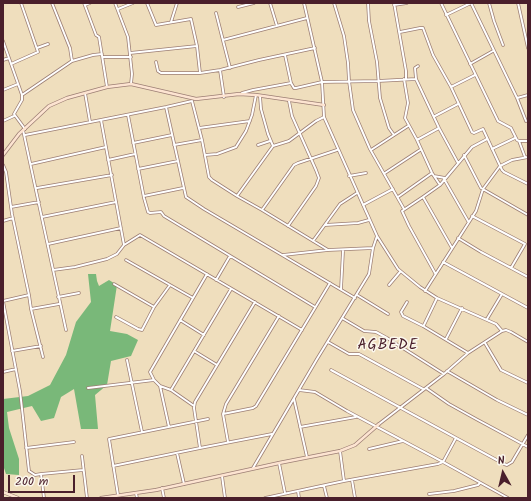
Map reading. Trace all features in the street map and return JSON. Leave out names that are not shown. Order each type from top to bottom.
[{"type":"street","points":[[21,3],[38,48]]},
{"type":"street","points":[[52,3],[70,48],[72,62]]},
{"type":"street","points":[[90,3],[84,4],[98,37],[103,57],[107,86]]},
{"type":"street","points":[[115,3],[128,37],[131,57],[131,84]]},
{"type":"street","points":[[118,9],[133,3]]},
{"type":"street","points":[[146,3],[156,25],[191,19],[197,46],[200,73]]},
{"type":"street","points":[[171,22],[177,3]]},
{"type":"street","points":[[238,7],[254,3]]},
{"type":"street","points":[[270,3],[277,26]]},
{"type":"street","points":[[304,3],[322,82],[324,117],[377,236],[400,272],[425,291],[487,319],[496,324],[502,331]]},
{"type":"street","points":[[334,3],[344,36],[354,110],[371,150],[404,209],[402,212],[435,274]]},
{"type":"street","points":[[368,3],[369,21],[377,62],[378,81],[382,104],[389,128],[394,134]]},
{"type":"street","points":[[407,3],[394,4],[400,32],[408,103],[405,116],[417,140],[420,150],[440,186]]},
{"type":"street","points":[[425,291],[472,216],[477,207],[483,189],[500,166],[512,160],[527,157],[511,128],[498,121],[469,64],[441,3]]},
{"type":"street","points":[[446,15],[471,3],[517,98],[526,121]]},
{"type":"street","points":[[489,3],[503,45]]},
{"type":"street","points":[[518,3],[528,48]]},
{"type":"street","points":[[216,13],[230,68]]},
{"type":"street","points":[[223,40],[307,18]]},
{"type":"street","points":[[400,32],[423,28],[433,55],[451,87],[472,133],[483,129],[504,172],[528,184]]},
{"type":"street","points":[[3,41],[22,95],[22,100],[14,112],[14,116],[24,130],[37,188],[59,304],[66,330]]},
{"type":"street","points":[[11,64],[37,52],[38,48],[48,44]]},
{"type":"street","points":[[130,53],[197,46]]},
{"type":"street","points":[[156,62],[158,71],[161,73],[200,73],[230,68],[315,48]]},
{"type":"street","points":[[469,64],[493,51]]},
{"type":"street","points":[[22,95],[72,62],[93,55],[102,54]]},
{"type":"street","points":[[285,55],[291,83],[294,88],[322,82],[416,79]]},
{"type":"street","points":[[103,57],[131,57]]},
{"type":"street","points":[[3,60],[9,58]]},
{"type":"street","points":[[418,66],[415,68],[416,79],[435,116],[439,128],[458,162]]},
{"type":"street","points":[[220,70],[224,97]]},
{"type":"street","points":[[451,87],[475,75]]},
{"type":"street","points":[[25,136],[194,100],[224,97],[291,83]]},
{"type":"street","points":[[3,90],[18,84]]},
{"type":"street","points":[[3,154],[43,111],[55,103],[107,86],[131,84],[194,100]]},
{"type":"street","points":[[85,93],[90,122]]},
{"type":"street","points":[[239,94],[324,105]]},
{"type":"street","points":[[517,98],[528,95]]},
{"type":"street","points":[[205,156],[217,154],[236,147],[246,131],[258,96]]},
{"type":"street","points":[[258,96],[270,141],[274,146]]},
{"type":"street","points":[[194,100],[210,179],[328,250]]},
{"type":"street","points":[[288,226],[318,182],[316,170],[292,116],[289,101]]},
{"type":"street","points":[[435,116],[458,104]]},
{"type":"street","points":[[166,107],[186,197],[330,283],[388,314]]},
{"type":"street","points":[[128,114],[146,208],[149,213],[162,212],[164,216],[315,307]]},
{"type":"street","points":[[3,121],[14,116]]},
{"type":"street","points":[[237,196],[274,146],[289,141],[316,121],[324,117]]},
{"type":"street","points":[[101,120],[124,245]]},
{"type":"street","points":[[199,128],[250,120]]},
{"type":"street","points":[[371,150],[394,134],[409,126]]},
{"type":"street","points":[[417,140],[439,128]]},
{"type":"street","points":[[133,143],[172,134]]},
{"type":"street","points":[[492,149],[516,138]]},
{"type":"street","points":[[404,209],[440,186],[458,162],[472,147],[487,139]]},
{"type":"street","points":[[174,145],[202,140]]},
{"type":"street","points":[[258,145],[270,141]]},
{"type":"street","points":[[519,142],[528,141]]},
{"type":"street","points":[[31,164],[106,147]]},
{"type":"street","points":[[262,210],[298,162],[338,150]]},
{"type":"street","points":[[385,173],[420,150]]},
{"type":"street","points":[[108,160],[135,154]]},
{"type":"street","points":[[464,155],[483,189],[528,214]]},
{"type":"street","points":[[138,170],[178,161]]},
{"type":"street","points":[[3,165],[6,172],[13,218],[30,295],[31,310],[43,357]]},
{"type":"street","points":[[349,176],[366,173]]},
{"type":"street","points":[[37,188],[112,175]]},
{"type":"street","points":[[398,198],[433,175],[445,178],[468,222]]},
{"type":"street","points":[[37,192],[41,188]]},
{"type":"street","points":[[144,196],[183,188]]},
{"type":"street","points":[[363,205],[393,189]]},
{"type":"street","points":[[313,241],[340,204],[357,193]]},
{"type":"street","points":[[423,197],[452,248]]},
{"type":"street","points":[[11,207],[39,202]]},
{"type":"street","points":[[42,217],[116,202]]},
{"type":"street","points":[[472,216],[528,246]]},
{"type":"street","points":[[3,221],[13,218]]},
{"type":"street","points":[[325,225],[358,223],[370,219]]},
{"type":"street","points":[[48,244],[121,228]]},
{"type":"street","points":[[52,270],[75,267],[107,259],[117,254],[124,245],[140,235],[302,330]]},
{"type":"street","points":[[253,468],[272,434],[370,274],[373,248],[377,236]]},
{"type":"street","points":[[458,238],[528,277]]},
{"type":"street","points":[[512,268],[525,244]]},
{"type":"street","points":[[282,255],[328,250],[373,248]]},
{"type":"street","points":[[341,289],[342,250]]},
{"type":"street","points":[[216,280],[230,256]]},
{"type":"street","points":[[126,260],[193,298]]},
{"type":"street","points":[[443,262],[528,308]]},
{"type":"street","points":[[389,285],[400,272]]},
{"type":"street","points":[[194,406],[170,390],[160,386],[151,375],[151,370],[207,274]]},
{"type":"street","points":[[224,414],[253,408],[256,406],[330,283]]},
{"type":"street","points":[[114,284],[154,308]]},
{"type":"street","points":[[116,317],[141,330],[170,285]]},
{"type":"street","points":[[170,390],[230,289]]},
{"type":"street","points":[[58,297],[78,293]]},
{"type":"street","points":[[487,319],[502,294]]},
{"type":"street","points":[[30,295],[3,301],[22,405],[26,448],[30,471],[35,475],[83,470]]},
{"type":"street","points":[[423,326],[438,298]]},
{"type":"street","points":[[200,448],[194,406],[255,302]]},
{"type":"street","points":[[408,302],[401,312],[402,315],[468,353]]},
{"type":"street","points":[[31,310],[59,304]]},
{"type":"street","points":[[446,339],[462,308]]},
{"type":"street","points":[[228,442],[224,414],[226,404],[279,316]]},
{"type":"street","points":[[342,318],[364,331],[376,332],[387,338],[444,374]]},
{"type":"street","points":[[180,320],[204,335]]},
{"type":"street","points":[[101,498],[184,484],[253,468],[340,451],[354,445],[400,407],[444,374],[468,353],[502,331],[506,330],[511,332],[528,342]]},
{"type":"street","points":[[328,342],[349,354],[359,354],[528,447]]},
{"type":"street","points":[[485,342],[501,370],[528,383]]},
{"type":"street","points":[[12,351],[41,346]]},
{"type":"street","points":[[194,351],[217,365]]},
{"type":"street","points":[[127,360],[142,432]]},
{"type":"street","points":[[3,372],[16,369]]},
{"type":"street","points":[[331,370],[507,465],[512,462],[528,435]]},
{"type":"street","points":[[447,371],[497,400],[528,415]]},
{"type":"street","points":[[88,388],[132,384],[154,380]]},
{"type":"street","points":[[160,386],[169,427]]},
{"type":"street","points":[[299,390],[315,392],[357,416],[378,425],[404,441],[508,498]]},
{"type":"street","points":[[294,398],[307,457]]},
{"type":"street","points":[[300,427],[357,416]]},
{"type":"street","points":[[118,495],[109,439],[208,419]]},
{"type":"street","points":[[113,466],[272,434]]},
{"type":"street","points":[[265,498],[344,481],[437,464],[443,462],[456,438]]},
{"type":"street","points":[[369,449],[404,441]]},
{"type":"street","points":[[26,448],[74,442]]},
{"type":"street","points":[[340,451],[344,481]]},
{"type":"street","points":[[177,453],[184,484]]},
{"type":"street","points":[[82,456],[87,498]]},
{"type":"street","points":[[279,463],[285,493]]},
{"type":"street","points":[[41,474],[44,498]]},
{"type":"street","points":[[222,476],[225,498]]},
{"type":"street","points":[[352,480],[355,498]]},
{"type":"street","points":[[429,494],[454,491],[478,485],[480,483]]},
{"type":"street","points":[[324,486],[327,498]]},
{"type":"street","points":[[162,488],[164,498]]},
{"type":"street","points":[[298,491],[299,498]]},
{"type":"street","points":[[3,492],[18,498]]},
{"type":"street","points":[[136,493],[136,498]]},
{"type":"green space","points":[[88,274],[96,274],[99,286],[109,280],[117,285],[110,331],[127,334],[138,340],[131,356],[111,361],[107,385],[95,395],[98,429],[81,429],[74,389],[61,397],[54,418],[41,421],[32,406],[7,412],[9,428],[19,459],[19,475],[6,474],[3,465],[3,399],[28,396],[50,385],[66,355],[76,322],[91,302]]},
{"type":"district","name":"AGBEDE","points":[[388,346]]}]
